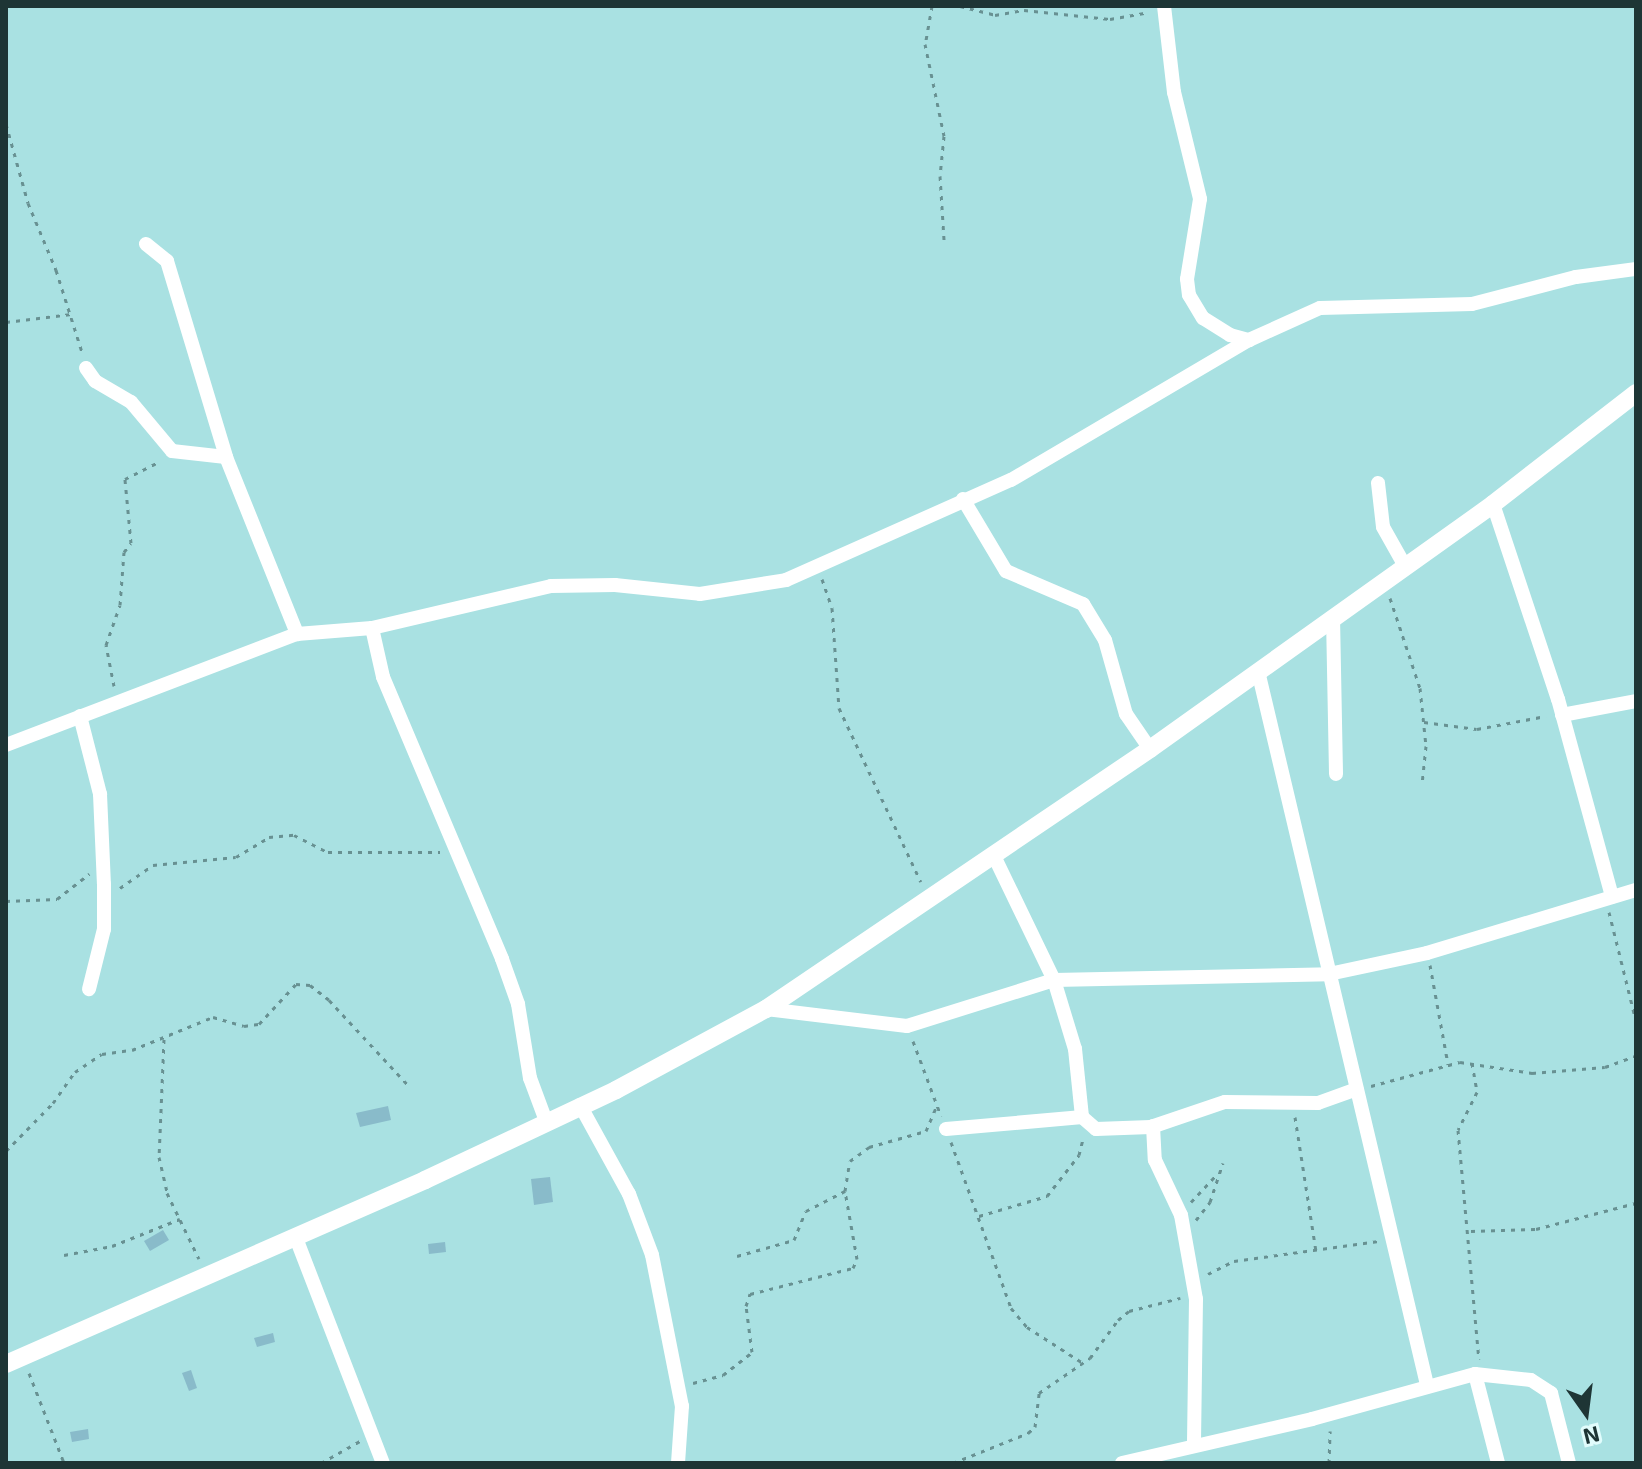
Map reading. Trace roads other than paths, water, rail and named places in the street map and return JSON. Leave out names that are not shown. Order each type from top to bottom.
[{"type":"street","points":[[1164,8],[1174,92],[1200,199],[1187,279],[1189,295],[1203,318],[1249,340]]},
{"type":"street","points":[[146,244],[167,261],[226,457],[297,634]]},
{"type":"street","points":[[6,745],[297,634],[372,628],[551,586],[615,585],[700,594],[740,591],[818,568],[963,499],[1011,480],[1297,313],[1320,308],[1472,304],[1576,277],[1636,269]]},
{"type":"street","points":[[86,368],[95,381],[131,402],[168,447],[184,455],[226,457]]},
{"type":"street","points":[[15,1361],[296,1238],[546,1121],[766,1009],[995,858],[1150,749],[1493,504],[1636,393]]},
{"type":"street","points":[[1378,483],[1383,527],[1405,566]]},
{"type":"street","points":[[963,499],[1006,571],[1083,604],[1105,640],[1126,714],[1150,749]]},
{"type":"street","points":[[1493,504],[1562,714],[1609,898]]},
{"type":"street","points":[[1333,617],[1336,774]]},
{"type":"street","points":[[372,628],[383,677],[518,1004],[530,1078],[546,1121]]},
{"type":"street","points":[[1258,671],[1395,1239],[1427,1385]]},
{"type":"street","points":[[1562,714],[1636,701]]},
{"type":"street","points":[[80,716],[100,794],[104,894],[104,929],[89,989]]},
{"type":"street","points":[[995,858],[1054,980],[1075,1049],[1085,1121]]},
{"type":"street","points":[[766,1009],[907,1026],[1054,980],[1329,974],[1427,953],[1636,890]]},
{"type":"street","points":[[946,1129],[1085,1121],[1110,1131],[1153,1126],[1225,1102],[1329,1101],[1357,1090]]},
{"type":"street","points":[[580,1105],[641,1221],[678,1385],[678,1463]]},
{"type":"street","points":[[1153,1126],[1155,1160],[1180,1210],[1194,1291],[1194,1445]]},
{"type":"street","points":[[296,1238],[383,1463]]},
{"type":"street","points":[[1477,1374],[1498,1463]]},
{"type":"street","points":[[1122,1463],[1332,1414],[1427,1385],[1477,1374],[1531,1380],[1551,1393],[1569,1463]]}]
